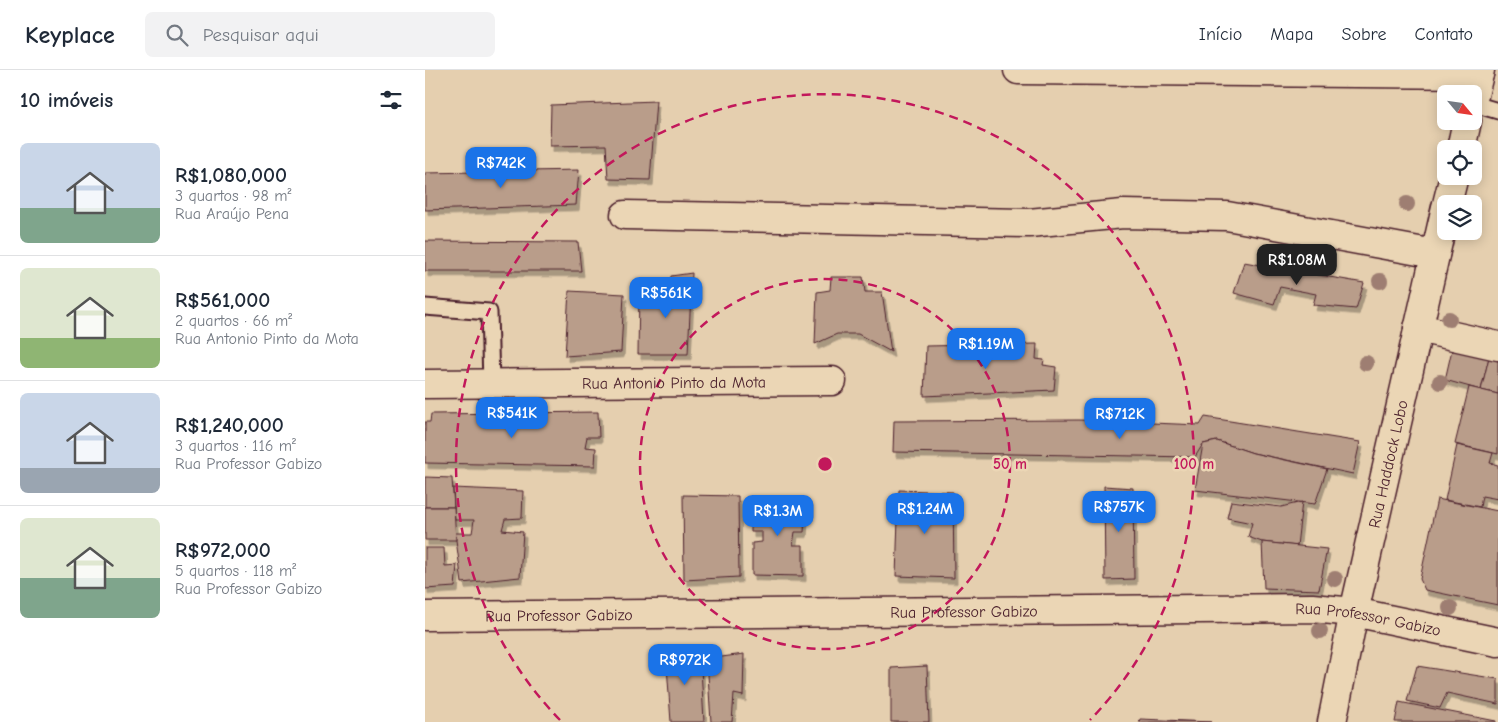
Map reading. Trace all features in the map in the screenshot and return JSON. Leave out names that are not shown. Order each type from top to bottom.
[{"type":"street","points":[[1018,70],[1477,80]]},
{"type":"street","points":[[625,214],[1029,223],[1123,214],[1227,216],[1435,254]]},
{"type":"street","name":"Rua Haddock Lobo","points":[[1332,722],[1354,612],[1438,240]]},
{"type":"street","points":[[1418,328],[1498,346]]},
{"type":"street","name":"Rua Antonio Pinto da Mota","points":[[425,384],[832,381]]},
{"type":"street","name":"Rua Professor Gabizo","points":[[425,616],[1294,608],[1354,612],[1498,642]]},
{"type":"lane","points":[[1483,107],[1498,111]]},
{"type":"lane","points":[[425,306],[489,312],[491,319],[491,383]]},
{"type":"building","points":[[656,101],[650,180],[608,179],[606,145],[550,146],[551,105]]},
{"type":"building","points":[[579,170],[576,205],[425,210],[425,173]]},
{"type":"building","points":[[425,241],[578,242],[581,271],[425,271]]},
{"type":"building","points":[[1244,262],[1364,283],[1356,309],[1313,305],[1316,294],[1280,287],[1274,304],[1234,293]]},
{"type":"building","points":[[692,273],[688,354],[638,354],[639,292],[669,294],[671,276]]},
{"type":"building","points":[[831,277],[863,277],[865,292],[882,292],[891,352],[858,334],[837,334],[815,344],[817,292],[830,290]]},
{"type":"building","points":[[569,291],[624,294],[621,352],[565,356]]},
{"type":"building","points":[[1037,344],[1036,359],[1044,360],[1043,365],[1056,367],[1054,390],[924,396],[926,346]]},
{"type":"building","points":[[1453,345],[1490,354],[1481,390],[1445,380]]},
{"type":"building","points":[[1489,357],[1498,359],[1498,394],[1481,390]]},
{"type":"building","points":[[1469,387],[1498,394],[1498,454],[1455,444]]},
{"type":"building","points":[[598,412],[599,437],[587,437],[585,447],[596,448],[595,466],[425,463],[425,422],[430,422],[431,414]]},
{"type":"building","points":[[1205,417],[1360,442],[1353,474],[1253,453],[1217,441],[1203,444],[1195,457],[893,452],[894,421],[1079,420],[1200,425]]},
{"type":"building","points":[[1217,441],[1253,453],[1327,469],[1315,504],[1195,490],[1203,444]]},
{"type":"building","points":[[1457,445],[1493,453],[1490,463],[1498,465],[1498,499],[1482,496],[1480,507],[1445,500]]},
{"type":"building","points":[[425,477],[452,478],[454,507],[425,507]]},
{"type":"building","points":[[1104,486],[1133,488],[1134,579],[1105,580]]},
{"type":"building","points":[[453,488],[523,491],[522,518],[505,519],[502,530],[523,532],[520,577],[462,583],[455,533],[472,533],[474,520],[455,520]]},
{"type":"building","points":[[899,490],[953,492],[954,578],[896,576]]},
{"type":"building","points":[[683,495],[738,496],[739,577],[684,580]]},
{"type":"building","points":[[751,499],[806,500],[804,532],[795,532],[793,545],[803,545],[803,576],[752,575],[752,543],[762,542],[762,532],[751,532]]},
{"type":"building","points":[[1437,499],[1498,511],[1498,605],[1425,590],[1420,579]]},
{"type":"building","points":[[1231,501],[1281,507],[1302,502],[1297,546],[1262,542],[1248,537],[1252,523],[1227,518]]},
{"type":"building","points":[[425,507],[454,507],[456,540],[425,540]]},
{"type":"building","points":[[1262,542],[1327,549],[1319,590],[1264,588]]},
{"type":"building","points":[[425,548],[444,548],[445,566],[457,565],[455,587],[425,589]]},
{"type":"building","points":[[700,650],[704,722],[671,722],[666,652]]},
{"type":"building","points":[[744,654],[743,696],[734,694],[732,722],[711,722],[707,659]]},
{"type":"building","points":[[927,666],[929,722],[891,722],[891,668]]},
{"type":"building","points":[[1417,666],[1498,679],[1498,704],[1447,693],[1440,708],[1407,701]]},
{"type":"building","points":[[1399,702],[1496,721],[1496,722],[1395,722]]},
{"type":"building","points":[[1140,719],[1211,722],[1139,722]]}]
